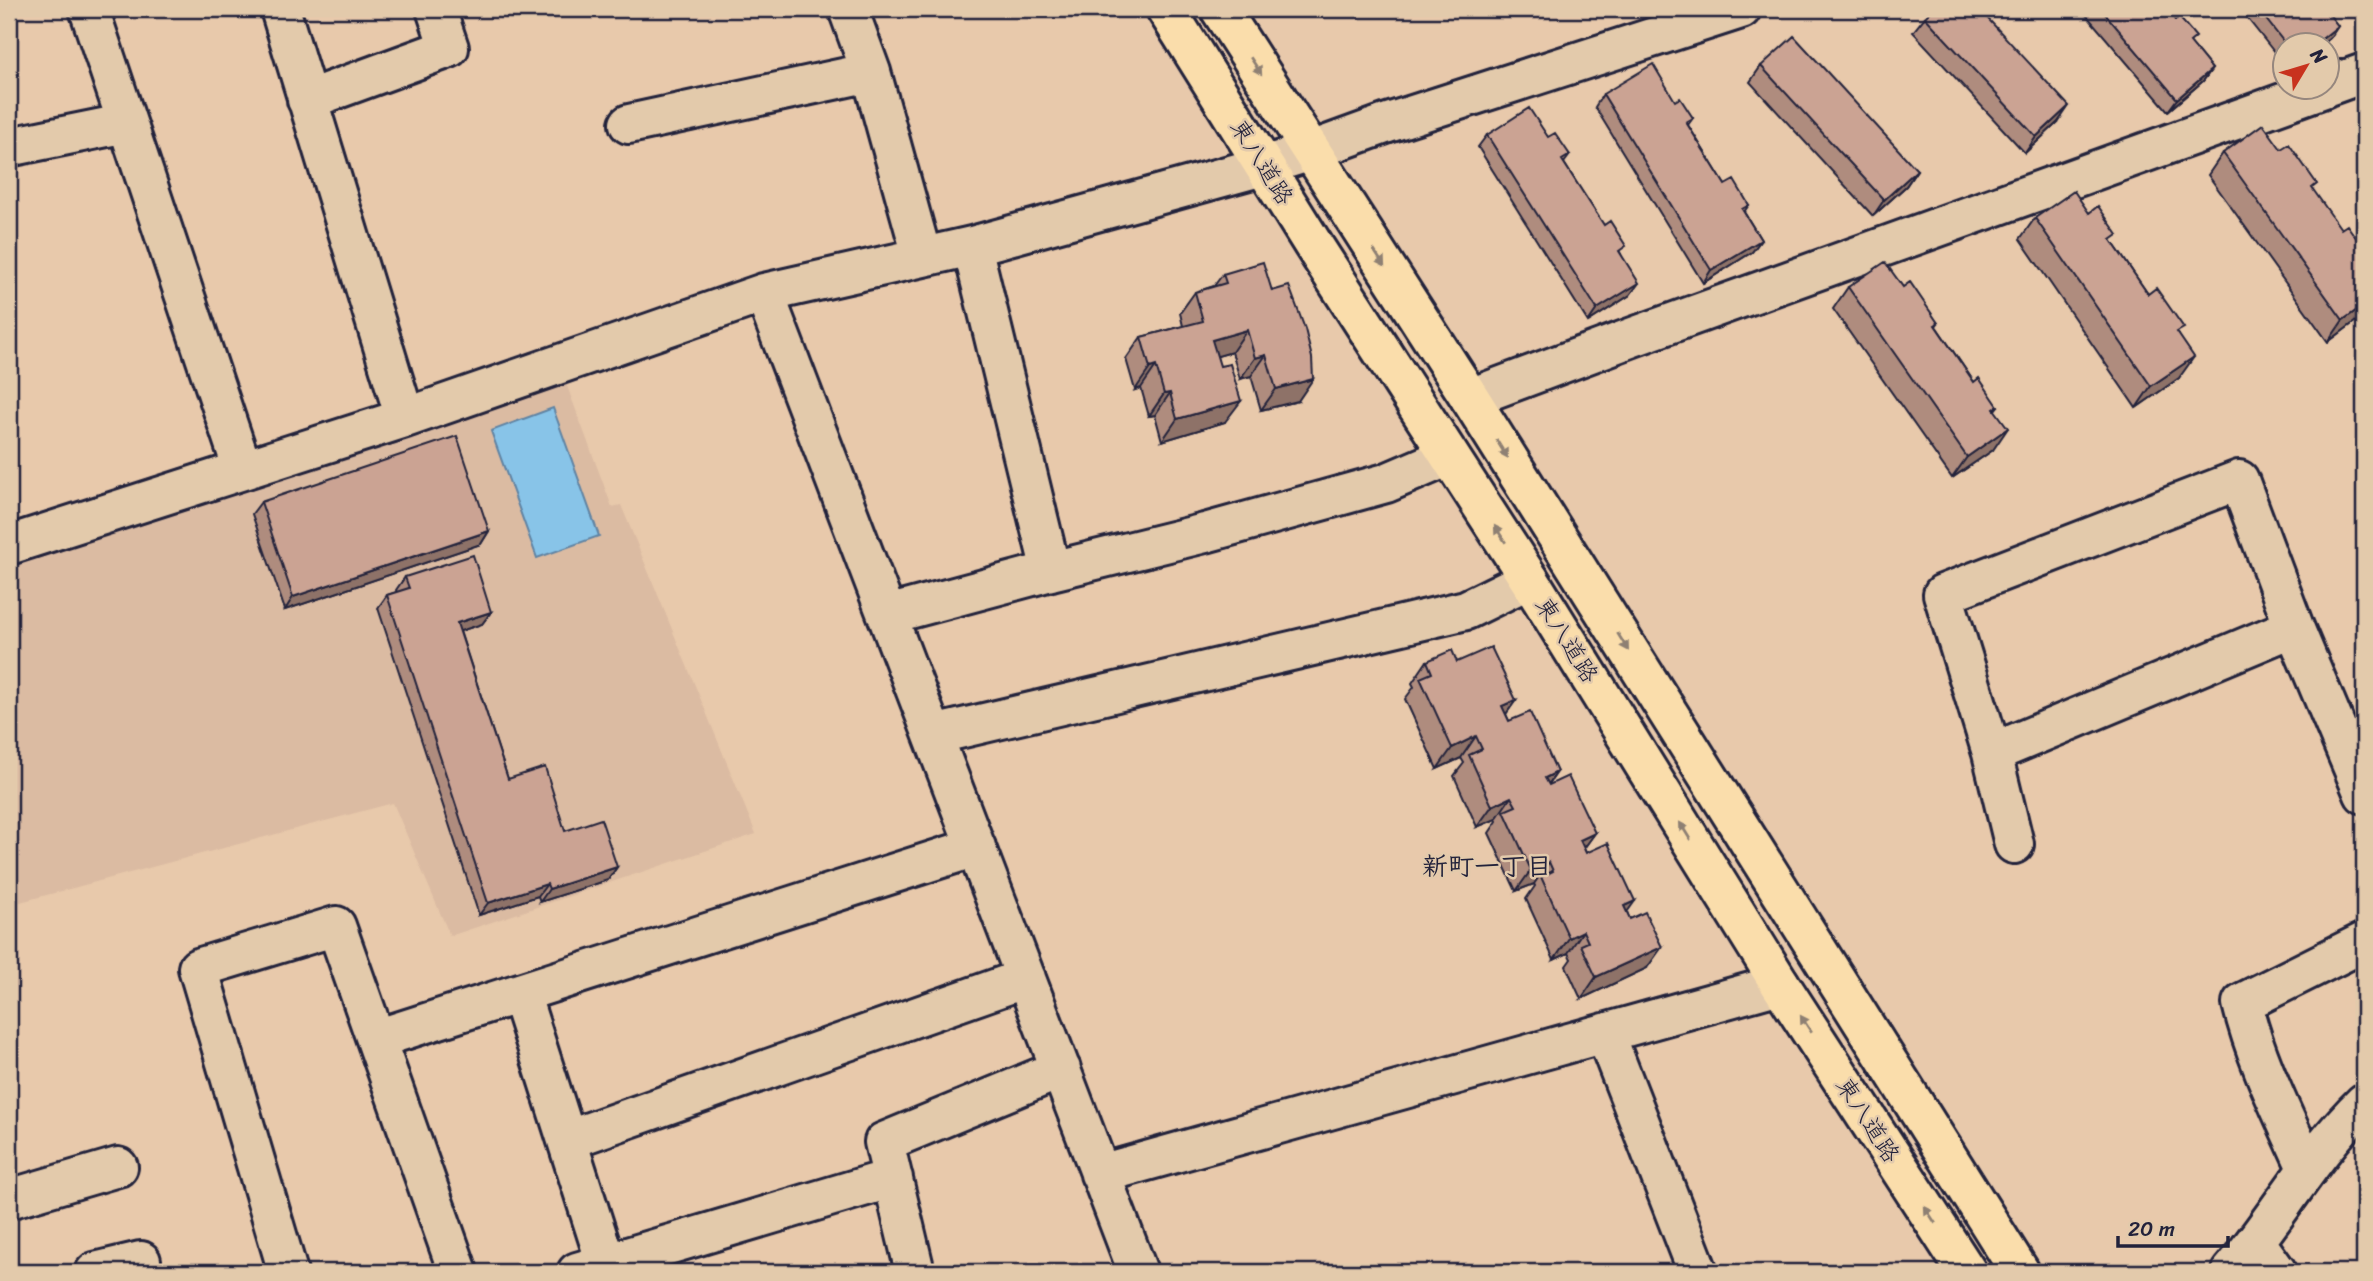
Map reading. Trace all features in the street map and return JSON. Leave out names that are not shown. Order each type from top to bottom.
[{"type":"main road","name":"東八道路","points":[[1166,9],[1263,166],[1529,579],[1780,984],[1967,1272]]},
{"type":"main road","name":"東八道路","points":[[1220,9],[1470,398],[2020,1272]]},
{"type":"street","points":[[89,9],[243,470]]},
{"type":"street","points":[[280,9],[405,418]]},
{"type":"street","points":[[307,100],[449,48],[436,9]]},
{"type":"street","points":[[848,9],[871,72],[922,256]]},
{"type":"street","points":[[9,545],[405,418],[764,293],[972,246],[1263,166],[1402,118],[1741,9]]},
{"type":"street","points":[[629,124],[871,72]]},
{"type":"street","points":[[2342,81],[2364,73]]},
{"type":"street","points":[[1470,398],[2284,102]]},
{"type":"street","points":[[9,147],[127,123]]},
{"type":"street","points":[[972,246],[1051,571]]},
{"type":"street","points":[[764,293],[1138,1272]]},
{"type":"street","points":[[887,615],[1386,483],[1449,456]]},
{"type":"street","points":[[2014,844],[1992,753],[1944,594],[2239,480],[2294,628],[2364,794]]},
{"type":"street","points":[[933,735],[1466,610],[1529,579]]},
{"type":"street","points":[[1992,753],[2294,628]]},
{"type":"street","points":[[376,1039],[976,847]]},
{"type":"street","points":[[288,1272],[198,968],[336,926],[457,1272]]},
{"type":"street","points":[[2307,1168],[2262,1068],[2242,1003],[2364,942]]},
{"type":"street","points":[[567,1140],[1026,978]]},
{"type":"street","points":[[1100,1174],[1780,984]]},
{"type":"street","points":[[520,993],[567,1140],[591,1268],[893,1178]]},
{"type":"street","points":[[1605,1033],[1698,1272]]},
{"type":"street","points":[[915,1272],[884,1142],[1061,1069]]},
{"type":"street","points":[[2231,1272],[2267,1257],[2307,1168],[2364,1103]]},
{"type":"street","points":[[9,1199],[118,1167]]},
{"type":"street","points":[[94,1272],[141,1261]]},
{"type":"shaded area","points":[[564,378],[612,507],[621,505],[756,834],[450,936],[393,803],[9,905],[9,561]]},
{"type":"water","points":[[553,408],[599,536],[537,558],[491,431]]},
{"type":"building","points":[[1933,9],[1979,9],[2069,106],[2036,137],[1925,17]]},
{"type":"building","points":[[2101,9],[2166,9],[2175,20],[2179,17],[2196,37],[2190,42],[2212,69],[2177,99]]},
{"type":"building","points":[[2258,9],[2325,9],[2338,26],[2330,32],[2276,32]]},
{"type":"building","points":[[1794,36],[1917,170],[1884,200],[1761,66]]},
{"type":"building","points":[[1653,64],[1675,101],[1680,98],[1693,118],[1686,122],[1725,185],[1734,180],[1749,205],[1742,209],[1761,240],[1711,270],[1603,94]]},
{"type":"building","points":[[1529,108],[1548,137],[1555,133],[1570,155],[1562,160],[1604,225],[1610,221],[1626,246],[1619,251],[1639,283],[1597,309],[1487,135]]},
{"type":"building","points":[[2263,124],[2281,149],[2289,144],[2317,184],[2312,188],[2341,229],[2347,225],[2364,249],[2364,305],[2343,320],[2223,153]]},
{"type":"building","points":[[2074,191],[2089,213],[2098,206],[2118,235],[2111,240],[2148,294],[2156,288],[2184,328],[2177,332],[2194,357],[2151,386],[2035,218]]},
{"type":"building","points":[[1263,262],[1272,291],[1289,286],[1305,329],[1312,358],[1313,379],[1276,389],[1266,355],[1255,358],[1247,330],[1212,340],[1220,366],[1230,364],[1241,401],[1177,419],[1170,393],[1164,394],[1156,366],[1150,368],[1141,337],[1203,321],[1195,292],[1226,283],[1223,274]]},
{"type":"building","points":[[1885,262],[1903,287],[1910,282],[1938,323],[1935,325],[1974,382],[1979,378],[1998,406],[1994,409],[2008,428],[1967,457],[1848,287]]},
{"type":"building","points":[[457,436],[489,531],[293,597],[261,502]]},
{"type":"building","points":[[473,555],[491,612],[457,623],[508,779],[545,767],[565,831],[601,819],[617,867],[549,889],[547,884],[488,903],[387,595],[409,588],[405,577]]},
{"type":"building","points":[[1491,647],[1516,700],[1502,706],[1509,721],[1530,712],[1557,772],[1545,778],[1549,785],[1568,776],[1595,833],[1580,840],[1586,853],[1608,843],[1635,901],[1624,906],[1630,919],[1645,912],[1662,947],[1596,977],[1581,945],[1588,942],[1583,931],[1569,938],[1541,877],[1553,871],[1549,862],[1531,870],[1504,811],[1516,806],[1511,797],[1492,806],[1469,755],[1482,749],[1476,736],[1452,748],[1420,678],[1432,673],[1427,661],[1452,650],[1457,662]]},
{"type":"district","name":"新町一丁目","points":[[1487,866]]}]
